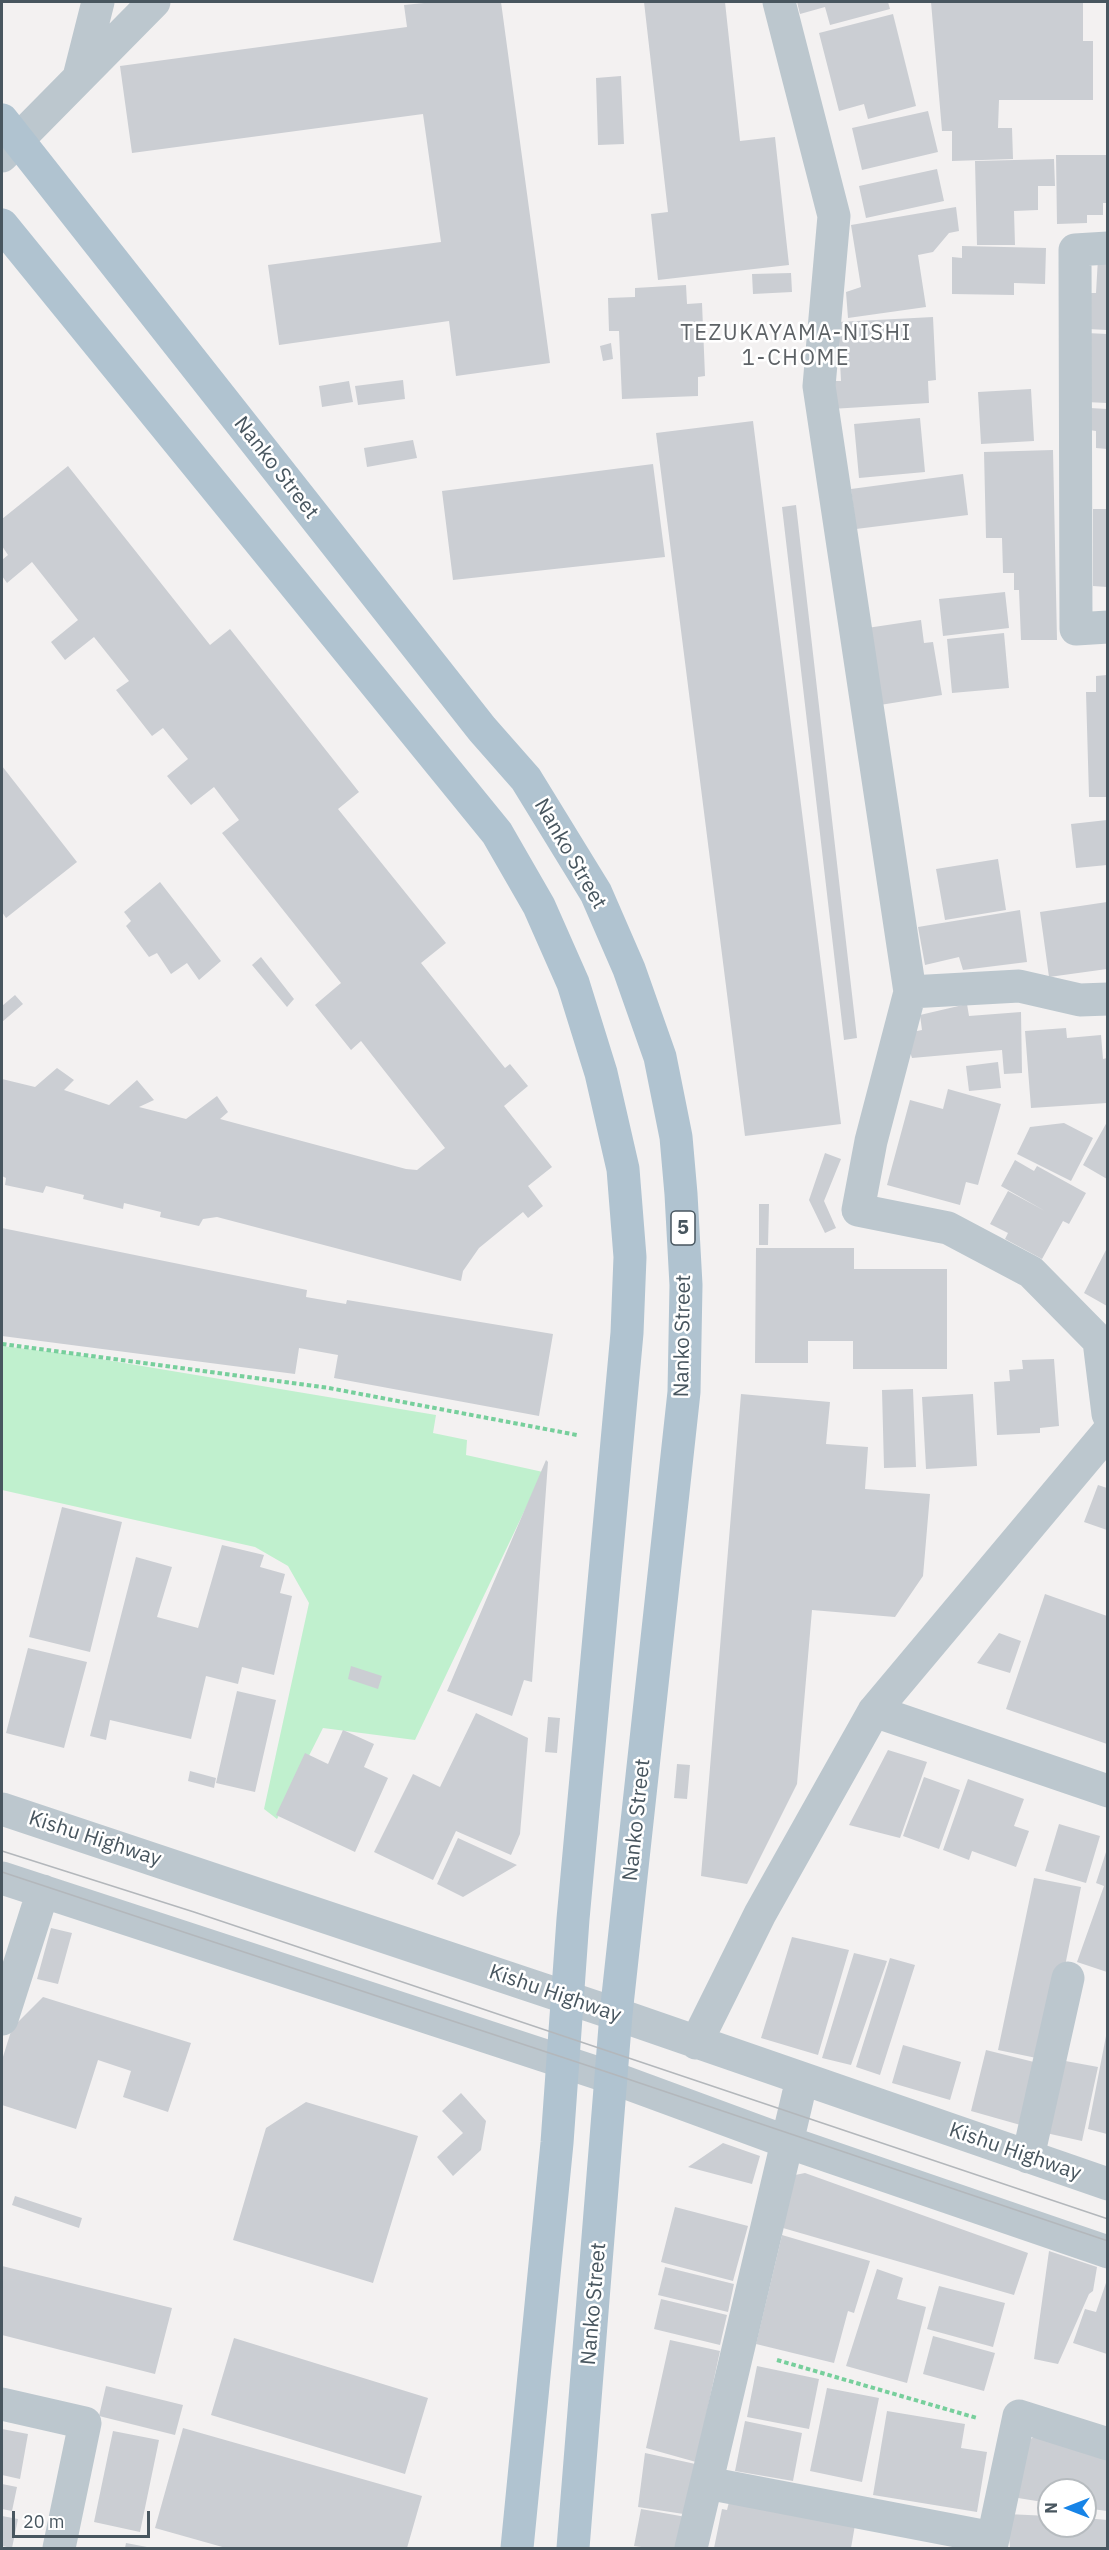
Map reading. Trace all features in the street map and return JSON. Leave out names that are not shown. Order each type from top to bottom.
[{"type":"main road","name":"Nanko Street","points":[[7,138],[482,729],[526,779],[596,893],[629,969],[660,1057],[676,1137],[681,1194],[686,1285],[684,1392],[616,2014],[613,2078],[573,2548]]},
{"type":"main road","points":[[2,225],[497,833],[539,906],[576,994],[601,1073],[623,1169],[630,1257],[627,1333],[567,1998],[564,2064],[517,2548]]},
{"type":"street","points":[[79,77],[98,2]]},
{"type":"street","points":[[7,138],[79,77],[154,2]]},
{"type":"street","points":[[779,2],[834,216],[819,386],[910,992],[871,1141],[858,1210],[948,1228],[1031,1272],[1099,1341],[1107,1414]]},
{"type":"street","points":[[1107,248],[1075,250],[1075,262],[1076,629],[1107,627]]},
{"type":"street","points":[[910,992],[1019,986],[1080,1000],[1107,999]]},
{"type":"street","points":[[696,2043],[760,1914],[874,1711],[1107,1432]]},
{"type":"street","points":[[874,1711],[1107,1791]]},
{"type":"street","name":"Kishu Highway","points":[[2,1809],[616,2014],[1107,2184]]},
{"type":"street","points":[[2,1878],[564,2064],[613,2078],[787,2142],[1107,2252]]},
{"type":"street","points":[[2,2019],[43,1892]]},
{"type":"street","points":[[1028,2157],[1068,1977]]},
{"type":"street","points":[[691,2548],[802,2079]]},
{"type":"street","points":[[2,2404],[85,2423],[59,2548]]},
{"type":"street","points":[[707,2482],[992,2543],[1019,2416],[1107,2444]]},
{"type":"path","points":[[2,1344],[328,1388],[577,1434]]},
{"type":"path","points":[[739,2348],[1016,2429]]},
{"type":"green space","points":[[2,1346],[76,1355],[436,1415],[433,1433],[467,1440],[466,1455],[543,1472],[415,1740],[323,1728],[277,1819],[264,1809],[309,1603],[288,1566],[255,1547],[2,1490]]},
{"type":"building","points":[[434,2],[501,2],[550,363],[456,376],[449,321],[279,345],[268,265],[441,242],[423,114],[132,153],[120,66],[407,27],[404,5]]},
{"type":"building","points":[[644,2],[725,2],[740,141],[775,137],[789,265],[658,280],[651,214],[668,212]]},
{"type":"building","points":[[797,2],[888,2],[890,9],[830,25],[825,7],[800,14]]},
{"type":"building","points":[[931,2],[1083,2],[1083,41],[1093,41],[1093,100],[999,100],[998,128],[1012,128],[1013,159],[952,161],[952,131],[942,131]]},
{"type":"building","points":[[893,14],[916,106],[868,119],[864,104],[839,111],[819,33]]},
{"type":"building","points":[[621,76],[624,144],[598,145],[596,78]]},
{"type":"building","points":[[928,111],[938,152],[862,170],[852,128]]},
{"type":"building","points":[[1056,155],[1107,155],[1107,203],[1103,203],[1103,215],[1087,215],[1087,223],[1057,224]]},
{"type":"building","points":[[1054,159],[1055,186],[1038,186],[1038,210],[1014,211],[1015,245],[977,245],[975,161]]},
{"type":"building","points":[[937,169],[944,201],[866,218],[859,186]]},
{"type":"building","points":[[956,207],[959,231],[949,233],[933,252],[918,255],[926,307],[848,318],[846,292],[861,287],[851,225]]},
{"type":"building","points":[[962,246],[1046,248],[1045,284],[1014,283],[1014,295],[952,294],[952,257],[962,258]]},
{"type":"building","points":[[1098,258],[1107,259],[1107,330],[1088,329],[1087,293],[1096,293]]},
{"type":"building","points":[[791,273],[792,292],[753,294],[752,274]]},
{"type":"building","points":[[686,285],[687,304],[702,303],[705,376],[698,377],[698,396],[622,399],[619,331],[609,331],[608,298],[635,297],[635,288]]},
{"type":"building","points":[[933,317],[936,380],[928,381],[929,403],[831,409],[829,381],[841,381],[838,322]]},
{"type":"building","points":[[1087,333],[1107,334],[1107,403],[1086,402]]},
{"type":"building","points":[[611,343],[613,359],[603,361],[600,346]]},
{"type":"building","points":[[403,380],[405,399],[358,405],[355,386]]},
{"type":"building","points":[[349,381],[353,402],[322,407],[319,386]]},
{"type":"building","points":[[1031,389],[1034,441],[981,444],[978,392]]},
{"type":"building","points":[[1090,408],[1107,409],[1107,449],[1096,448],[1096,431],[1089,430]]},
{"type":"building","points":[[920,418],[925,472],[859,478],[854,424]]},
{"type":"building","points":[[753,421],[841,1124],[745,1136],[656,433]]},
{"type":"building","points":[[413,440],[417,458],[367,467],[364,448]]},
{"type":"building","points":[[1053,450],[1057,640],[1021,640],[1019,590],[1014,590],[1014,573],[1003,573],[1002,538],[986,538],[984,452]]},
{"type":"building","points":[[653,464],[665,557],[453,580],[442,491]]},
{"type":"building","points":[[68,466],[210,645],[230,629],[359,792],[338,809],[446,943],[421,963],[505,1068],[510,1064],[528,1086],[504,1106],[552,1167],[528,1186],[543,1206],[528,1218],[523,1212],[479,1248],[463,1271],[461,1281],[217,1217],[203,1219],[199,1226],[160,1217],[161,1212],[124,1203],[123,1209],[83,1199],[84,1195],[46,1186],[43,1193],[5,1185],[6,1178],[2,1176],[2,1079],[35,1087],[57,1068],[74,1080],[64,1090],[109,1105],[137,1080],[154,1100],[139,1107],[186,1119],[217,1096],[228,1112],[220,1119],[406,1169],[417,1170],[445,1148],[361,1041],[351,1050],[315,1005],[341,983],[222,833],[239,820],[214,787],[191,805],[167,776],[188,759],[163,728],[152,736],[116,690],[129,681],[94,637],[65,660],[51,642],[78,620],[32,562],[7,583],[2,576],[2,560],[8,555],[2,546],[2,519]]},
{"type":"building","points":[[963,474],[968,515],[856,529],[851,489]]},
{"type":"building","points":[[796,505],[857,1038],[844,1040],[782,507]]},
{"type":"building","points":[[1093,509],[1107,509],[1107,587],[1093,586]]},
{"type":"building","points":[[1005,592],[1009,628],[943,636],[939,599]]},
{"type":"building","points":[[921,620],[924,643],[933,642],[942,695],[880,705],[867,628]]},
{"type":"building","points":[[1004,633],[1009,688],[952,693],[947,639]]},
{"type":"building","points":[[1107,675],[1107,797],[1089,797],[1086,692],[1096,692],[1096,676]]},
{"type":"building","points":[[2,766],[77,862],[6,918],[2,912]]},
{"type":"building","points":[[1107,820],[1107,865],[1076,868],[1071,824]]},
{"type":"building","points":[[998,859],[1006,910],[945,920],[936,869]]},
{"type":"building","points":[[160,882],[221,961],[199,980],[187,963],[171,974],[157,953],[149,957],[126,926],[131,921],[124,912]]},
{"type":"building","points":[[1107,902],[1107,969],[1049,977],[1040,912]]},
{"type":"building","points":[[1020,910],[1027,962],[963,970],[959,957],[925,965],[918,927]]},
{"type":"building","points":[[261,957],[294,999],[287,1007],[252,965]]},
{"type":"building","points":[[15,995],[23,1004],[2,1022],[2,1006]]},
{"type":"building","points":[[967,1004],[969,1016],[1021,1012],[1022,1073],[1004,1074],[1002,1050],[912,1058],[908,1046],[912,1032],[922,1030],[920,1015]]},
{"type":"building","points":[[1066,1028],[1067,1038],[1101,1035],[1103,1059],[1107,1058],[1107,1103],[1031,1108],[1025,1031]]},
{"type":"building","points":[[998,1062],[1001,1088],[969,1091],[966,1066]]},
{"type":"building","points":[[948,1089],[1001,1104],[978,1185],[966,1182],[960,1205],[887,1185],[910,1100],[943,1109]]},
{"type":"building","points":[[1107,1122],[1107,1179],[1083,1165]]},
{"type":"building","points":[[1064,1123],[1093,1138],[1071,1181],[1017,1154],[1030,1127]]},
{"type":"building","points":[[825,1153],[841,1159],[824,1201],[836,1228],[825,1233],[809,1200]]},
{"type":"building","points":[[1015,1160],[1034,1171],[1037,1166],[1086,1193],[1069,1224],[1063,1221],[1042,1259],[1005,1239],[1008,1233],[990,1224],[1008,1191],[1045,1211],[1001,1186]]},
{"type":"building","points":[[759,1204],[769,1204],[768,1245],[759,1245]]},
{"type":"building","points":[[2,1228],[307,1290],[306,1297],[346,1304],[347,1300],[553,1334],[539,1416],[334,1378],[338,1355],[299,1348],[295,1374],[2,1336]]},
{"type":"building","points":[[756,1248],[854,1248],[854,1269],[947,1269],[947,1369],[853,1369],[853,1341],[808,1341],[808,1363],[755,1363]]},
{"type":"building","points":[[1107,1248],[1107,1306],[1084,1293]]},
{"type":"building","points":[[1054,1359],[1059,1426],[1040,1428],[1040,1433],[997,1435],[994,1382],[1010,1381],[1009,1370],[1023,1369],[1022,1360]]},
{"type":"building","points":[[913,1389],[916,1467],[884,1468],[882,1390]]},
{"type":"building","points":[[741,1394],[830,1402],[826,1444],[868,1447],[865,1489],[930,1494],[923,1576],[895,1617],[812,1610],[797,1784],[747,1884],[701,1876]]},
{"type":"building","points":[[973,1394],[977,1466],[926,1469],[922,1397]]},
{"type":"building","points":[[546,1460],[548,1462],[532,1682],[524,1680],[512,1716],[447,1691]]},
{"type":"building","points":[[1098,1485],[1107,1488],[1107,1530],[1084,1522]]},
{"type":"building","points":[[62,1507],[122,1522],[90,1652],[29,1637]]},
{"type":"building","points":[[222,1545],[264,1555],[260,1567],[285,1574],[280,1593],[292,1596],[274,1675],[242,1667],[238,1684],[206,1676],[191,1739],[110,1720],[106,1740],[90,1736],[136,1557],[172,1567],[157,1617],[198,1628]]},
{"type":"building","points":[[1045,1594],[1107,1616],[1107,1744],[1006,1709]]},
{"type":"building","points":[[999,1633],[1021,1641],[1010,1673],[977,1663]]},
{"type":"building","points":[[28,1648],[87,1662],[64,1748],[6,1733]]},
{"type":"building","points":[[351,1666],[382,1676],[378,1689],[348,1679]]},
{"type":"building","points":[[237,1691],[276,1700],[255,1792],[216,1783]]},
{"type":"building","points":[[476,1713],[528,1738],[520,1834],[511,1855],[456,1831],[433,1880],[374,1852],[413,1774],[440,1787]]},
{"type":"building","points":[[548,1717],[560,1718],[557,1753],[545,1752]]},
{"type":"building","points":[[343,1730],[374,1744],[364,1767],[388,1778],[355,1852],[276,1815],[305,1753],[328,1764]]},
{"type":"building","points":[[888,1750],[927,1762],[900,1838],[849,1825]]},
{"type":"building","points":[[677,1764],[690,1765],[687,1799],[674,1798]]},
{"type":"building","points":[[190,1771],[216,1778],[214,1788],[188,1781]]},
{"type":"building","points":[[924,1777],[960,1790],[939,1849],[903,1836]]},
{"type":"building","points":[[968,1779],[1024,1799],[1014,1826],[1029,1831],[1016,1867],[972,1851],[969,1860],[943,1850]]},
{"type":"building","points":[[1059,1824],[1100,1836],[1086,1883],[1045,1871]]},
{"type":"building","points":[[458,1838],[517,1865],[463,1897],[437,1884]]},
{"type":"building","points":[[1107,1849],[1107,1972],[1077,1962],[1104,1886],[1096,1883]]},
{"type":"building","points":[[1034,1878],[1081,1887],[1046,2060],[998,2050]]},
{"type":"building","points":[[51,1928],[72,1933],[58,1984],[37,1979]]},
{"type":"building","points":[[792,1937],[849,1950],[818,2055],[761,2038]]},
{"type":"building","points":[[854,1953],[887,1961],[851,2065],[822,2058]]},
{"type":"building","points":[[890,1958],[915,1965],[880,2075],[856,2067]]},
{"type":"building","points":[[43,1997],[191,2043],[168,2112],[123,2097],[131,2071],[98,2060],[76,2129],[2,2105],[2,2060],[12,2028]]},
{"type":"building","points":[[1107,2036],[1107,2134],[1088,2129]]},
{"type":"building","points":[[903,2045],[961,2062],[950,2100],[892,2083]]},
{"type":"building","points":[[986,2050],[1042,2064],[1024,2126],[971,2111]]},
{"type":"building","points":[[1060,2060],[1098,2067],[1082,2141],[1046,2133]]},
{"type":"building","points":[[461,2093],[486,2121],[481,2150],[453,2176],[437,2157],[463,2133],[442,2111]]},
{"type":"building","points":[[306,2102],[418,2136],[373,2283],[233,2240],[266,2128]]},
{"type":"building","points":[[723,2143],[760,2156],[752,2184],[688,2167]]},
{"type":"building","points":[[805,2173],[1028,2253],[1014,2295],[783,2228],[795,2175]]},
{"type":"building","points":[[15,2196],[82,2218],[79,2228],[12,2205]]},
{"type":"building","points":[[675,2207],[748,2226],[733,2281],[661,2262]]},
{"type":"building","points":[[782,2235],[870,2261],[854,2313],[848,2311],[834,2363],[756,2344]]},
{"type":"building","points":[[1049,2251],[1097,2267],[1093,2291],[1089,2294],[1058,2364],[1034,2359]]},
{"type":"building","points":[[2,2266],[172,2308],[155,2374],[2,2335]]},
{"type":"building","points":[[665,2267],[734,2284],[728,2312],[658,2295]]},
{"type":"building","points":[[877,2269],[903,2278],[897,2299],[926,2307],[907,2383],[846,2366]]},
{"type":"building","points":[[1107,2280],[1107,2354],[1073,2343],[1085,2309],[1096,2312]]},
{"type":"building","points":[[939,2286],[1005,2303],[993,2347],[927,2329]]},
{"type":"building","points":[[661,2299],[727,2315],[720,2345],[654,2329]]},
{"type":"building","points":[[933,2336],[995,2353],[984,2391],[923,2374]]},
{"type":"building","points":[[234,2338],[428,2398],[405,2474],[211,2415]]},
{"type":"building","points":[[670,2340],[720,2351],[696,2462],[646,2448]]},
{"type":"building","points":[[757,2366],[819,2379],[809,2429],[747,2417]]},
{"type":"building","points":[[106,2386],[183,2405],[175,2435],[99,2416]]},
{"type":"building","points":[[827,2388],[879,2398],[862,2482],[810,2471]]},
{"type":"building","points":[[887,2411],[965,2424],[961,2448],[987,2452],[977,2512],[873,2495]]},
{"type":"building","points":[[745,2421],[802,2433],[793,2481],[735,2471]]},
{"type":"building","points":[[183,2428],[422,2496],[407,2548],[226,2548],[155,2528]]},
{"type":"building","points":[[2,2429],[28,2434],[20,2479],[2,2475]]},
{"type":"building","points":[[113,2431],[159,2440],[140,2532],[94,2522]]},
{"type":"building","points":[[1040,2434],[1107,2457],[1107,2511],[1097,2510],[1097,2478],[1037,2478],[1037,2501],[1018,2498],[1019,2445]]},
{"type":"building","points":[[645,2453],[700,2465],[690,2515],[638,2507]]},
{"type":"building","points":[[2,2484],[17,2487],[12,2511],[2,2509]]},
{"type":"building","points":[[729,2502],[855,2525],[851,2548],[714,2548],[722,2509],[727,2510]]},
{"type":"building","points":[[641,2509],[686,2517],[680,2548],[634,2546]]},
{"type":"building","points":[[1007,2514],[1037,2515],[1037,2538],[1097,2538],[1097,2519],[1107,2520],[1107,2548],[1010,2548]]},
{"type":"building","points":[[2,2516],[18,2519],[12,2548],[2,2546]]},
{"type":"building","points":[[126,2543],[147,2547],[147,2548],[125,2548]]},
{"type":"tram line","points":[[2,1851],[194,1912],[1108,2219]]},
{"type":"tram line","points":[[2,1872],[1108,2241]]},
{"type":"district","name":"TEZUKAYAMA-NISHI 1-CHOME","points":[[796,346]]}]
